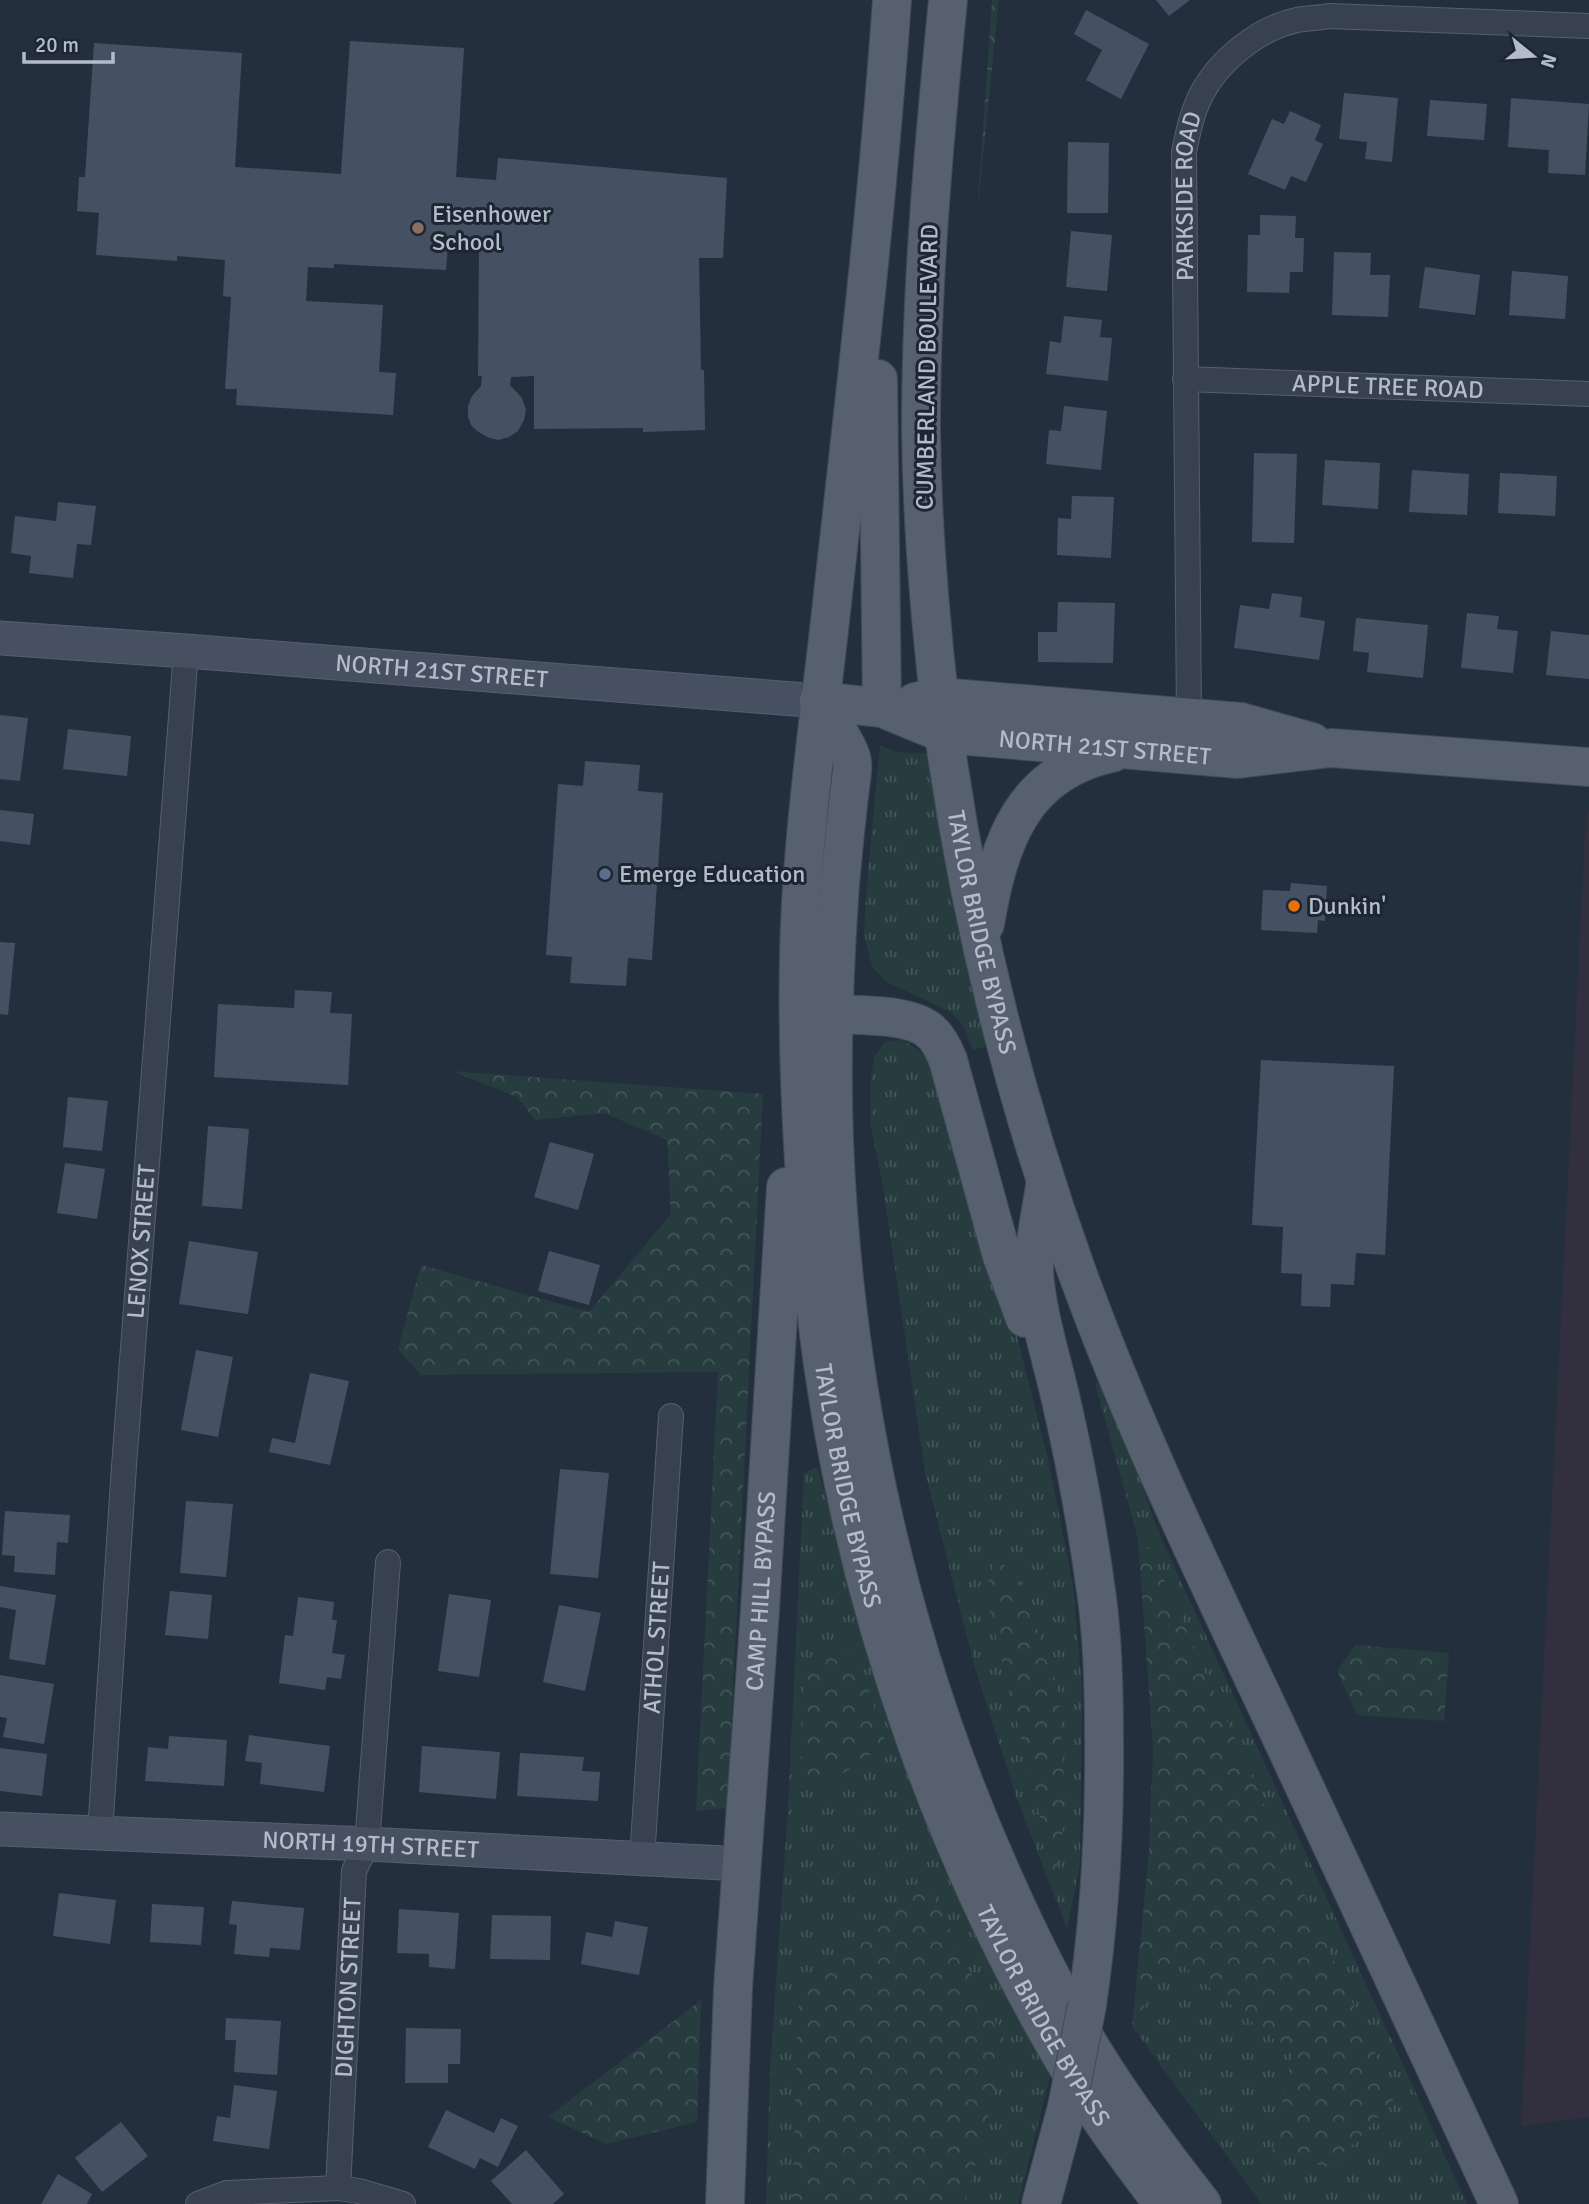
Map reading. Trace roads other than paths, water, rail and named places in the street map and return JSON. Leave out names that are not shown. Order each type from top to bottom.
[{"type":"main road","points":[[892,0],[876,212],[820,701],[852,760],[841,878],[832,1078],[838,1209],[856,1380],[888,1538],[932,1693],[958,1769],[988,1843],[1059,1992],[1098,2060],[1141,2124],[1202,2204]]},
{"type":"main road","name":"CUMBERLAND BOULEVARD","points":[[945,734],[923,512],[922,377],[929,229],[948,0]]},
{"type":"main road","points":[[876,212],[882,708]]},
{"type":"main road","name":"NORTH 21ST STREET","points":[[0,638],[820,701],[882,708],[945,734],[1238,759],[1331,748],[1589,767]]},
{"type":"main road","name":"NORTH 21ST STREET","points":[[882,708],[940,697],[1241,722],[1331,748]]},
{"type":"main road","name":"TAYLOR BRIDGE BYPASS","points":[[820,701],[801,900],[798,979],[803,1142],[816,1305],[826,1385],[858,1546],[879,1624],[931,1780],[995,1931],[1072,2076],[1116,2142],[1163,2204]]},
{"type":"main road","name":"TAYLOR BRIDGE BYPASS","points":[[945,734],[964,856],[982,943],[1014,1070],[1076,1270],[1152,1461],[1499,2204]]},
{"type":"main road","points":[[982,943],[992,884],[1000,856],[1023,807],[1042,786],[1065,769],[1091,757],[1128,750]]},
{"type":"main road","name":"CAMP HILL BYPASS","points":[[725,2204],[733,2002],[763,1569],[798,979]]},
{"type":"main road","points":[[833,1014],[912,1022],[931,1032],[941,1045],[948,1060],[1002,1256],[1072,1447]]},
{"type":"main road","points":[[1041,2204],[1067,2107],[1095,1949],[1102,1855],[1104,1717],[1097,1601],[1086,1526],[1072,1447],[1035,1287],[1036,1246],[1046,1180]]},
{"type":"main road","name":"NORTH 19TH STREET","points":[[0,1829],[367,1844],[742,1864]]},
{"type":"street","name":"PARKSIDE ROAD","points":[[1189,718],[1184,152],[1191,118],[1202,93],[1234,53],[1262,33],[1295,21],[1329,16],[1589,26]]},
{"type":"street","name":"APPLE TREE ROAD","points":[[1185,379],[1589,394]]},
{"type":"street","name":"LENOX STREET","points":[[100,1833],[124,1466],[186,651]]},
{"type":"street","name":"ATHOL STREET","points":[[642,1859],[671,1416]]},
{"type":"street","name":"DIGHTON STREET","points":[[338,2188],[354,1871],[367,1844],[388,1562]]},
{"type":"street","points":[[198,2204],[227,2193],[338,2188],[359,2191],[403,2204]]},
{"type":"place","name":"Eisenhower School","points":[[418,228]]},
{"type":"place","name":"Emerge Education","points":[[605,874]]},
{"type":"place","name":"Dunkin'","points":[[1294,906]]}]
